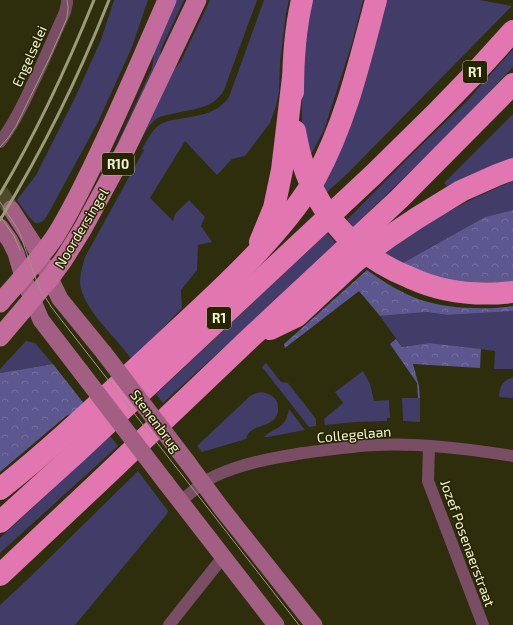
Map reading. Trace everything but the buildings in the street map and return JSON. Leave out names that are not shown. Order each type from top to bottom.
[{"type":"highway","points":[[254,256],[274,208],[282,170],[293,77],[298,14],[302,0]]},
{"type":"highway","points":[[0,489],[62,436],[226,285],[279,229],[303,198],[327,155],[350,97],[376,0]]},
{"type":"highway","name":"R1","points":[[0,522],[76,453],[374,174],[447,101],[513,31]]},
{"type":"highway","points":[[293,77],[293,111],[295,131],[303,164],[321,203],[338,228],[374,259],[400,274],[423,284],[442,289],[479,294],[513,292]]},
{"type":"highway","name":"R1","points":[[0,575],[399,199],[513,84]]},
{"type":"highway","points":[[249,339],[297,316],[357,260],[417,218],[461,192],[513,169]]},
{"type":"main road","name":"Noordersingel","points":[[0,303],[23,277],[56,234],[88,176],[121,107],[167,0]]},
{"type":"main road","name":"Noordersingel","points":[[0,337],[50,278],[82,230],[126,149],[197,4]]},
{"type":"main road","name":"Stenenbrug","points":[[11,209],[33,243],[60,299],[65,306],[104,352],[222,509],[314,625]]},
{"type":"main road","name":"Stenenbrug","points":[[0,227],[13,246],[23,277],[41,320],[276,625]]},
{"type":"street","name":"Engelselei","points":[[0,142],[10,129],[40,69],[65,12],[67,0]]},
{"type":"street","name":"Collegelaan","points":[[181,501],[203,483],[215,476],[246,464],[346,448],[376,445],[429,446],[474,450],[513,456]]},
{"type":"street","name":"Jozef Posenaerstraat","points":[[429,446],[428,481],[483,625]]},
{"type":"street","points":[[169,625],[223,556]]},
{"type":"shaded area","points":[[114,0],[148,0],[132,47],[98,122],[47,216],[42,222],[35,223],[17,200],[36,175],[74,100],[101,40]]},
{"type":"shaded area","points":[[174,0],[184,0],[161,49],[159,63],[130,124],[87,201],[113,153],[152,68],[154,52]]},
{"type":"shaded area","points":[[210,0],[257,0],[224,90],[220,96],[208,105],[163,116],[152,122],[147,128],[138,146],[135,144],[169,76],[181,61]]},
{"type":"shaded area","points":[[264,0],[289,0],[280,62],[279,92],[270,123],[245,156],[232,159],[217,175],[185,141],[150,198],[173,221],[175,214],[189,200],[205,217],[201,226],[212,242],[198,245],[197,270],[181,290],[182,308],[132,360],[98,320],[84,297],[80,282],[85,257],[144,150],[142,149],[155,129],[167,121],[213,111],[224,103],[229,97]]},
{"type":"shaded area","points":[[311,0],[363,0],[352,43],[324,130],[310,156],[302,121],[302,66]]},
{"type":"shaded area","points":[[386,0],[480,0],[512,6],[347,174],[326,193],[321,183]]},
{"type":"shaded area","points":[[513,49],[513,67],[447,136],[353,227],[347,220],[467,101]]},
{"type":"shaded area","points":[[513,114],[513,158],[447,186],[444,183]]},
{"type":"shaded area","points":[[513,181],[513,210],[485,217],[401,264],[384,254],[430,222],[479,196]]},
{"type":"shaded area","points":[[327,233],[337,244],[163,403],[156,394]]},
{"type":"shaded area","points":[[513,311],[513,369],[494,369],[495,351],[429,343],[402,347],[380,316],[427,312],[447,315]]},
{"type":"shaded area","points":[[26,341],[35,343],[53,364],[0,373],[0,369]]},
{"type":"shaded area","points":[[266,363],[281,382],[288,383],[316,419],[316,426],[309,427],[262,367]]},
{"type":"shaded area","points":[[363,371],[370,384],[374,401],[389,400],[390,418],[387,418],[387,421],[325,425],[324,419],[343,403],[335,392]]},
{"type":"shaded area","points":[[513,377],[513,398],[499,397],[502,384]]},
{"type":"shaded area","points":[[261,392],[272,396],[276,400],[278,411],[276,417],[267,424],[252,430],[246,439],[202,452],[197,446],[250,396]]},
{"type":"shaded area","points":[[402,398],[420,398],[420,422],[403,421]]},
{"type":"shaded area","points":[[289,409],[305,430],[264,437],[283,424]]},
{"type":"shaded area","points":[[110,436],[118,446],[0,553],[0,538]]},
{"type":"shaded area","points":[[138,471],[168,511],[167,514],[75,625],[0,625],[0,605]]},
{"type":"green space","points":[[513,210],[513,282],[469,283],[442,279],[401,264],[485,217]]},
{"type":"green space","points":[[367,270],[393,287],[421,300],[467,308],[513,306],[513,311],[447,315],[427,312],[380,316],[359,291],[285,348],[284,344]]},
{"type":"green space","points":[[396,339],[402,347],[429,343],[481,349],[480,368],[413,364],[419,386],[420,398],[418,398],[417,383],[390,344]]},
{"type":"green space","points":[[53,364],[85,405],[80,410],[66,416],[0,472],[0,373]]},
{"type":"tunnel","points":[[0,192],[11,209]]},
{"type":"tram line","points":[[0,147],[16,126],[49,59],[67,18],[67,0]]},
{"type":"tram line","points":[[0,202],[19,231],[39,287],[52,308],[299,625]]},
{"type":"tram line","points":[[0,216],[14,236],[20,250]]},
{"type":"railway","points":[[0,194],[14,171],[51,99],[94,0]]},
{"type":"railway","points":[[0,220],[31,167],[73,85],[109,0]]}]
